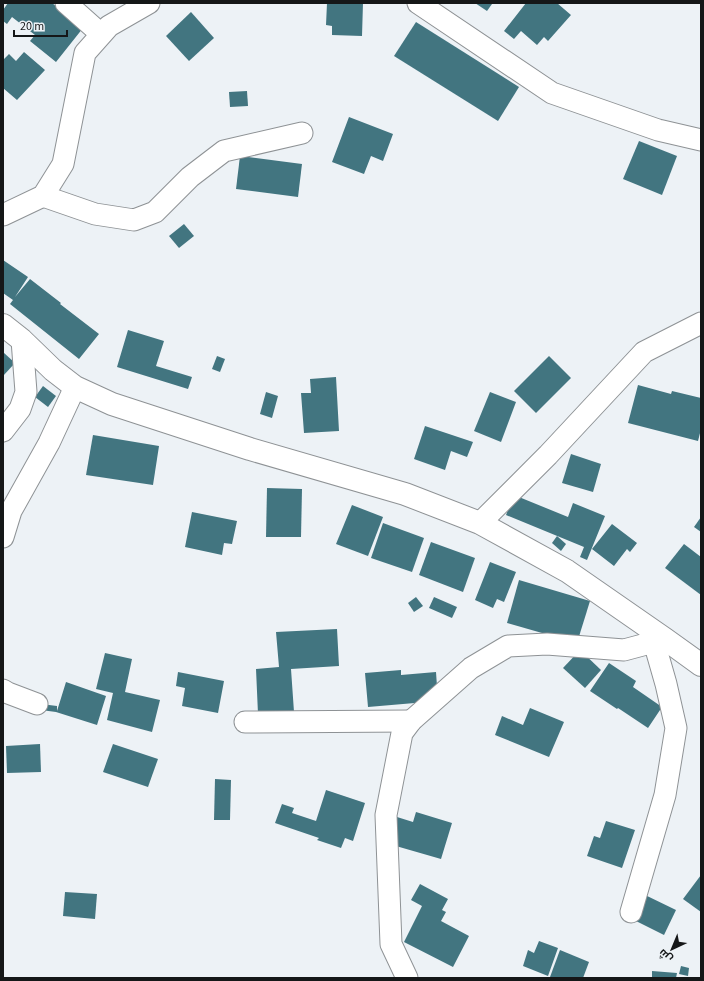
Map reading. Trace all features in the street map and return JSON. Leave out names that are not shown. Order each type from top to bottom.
[{"type":"main road","points":[[3,325],[22,340],[53,370],[76,388],[112,404],[250,449],[405,494],[480,523],[567,570],[660,640],[701,665]]},
{"type":"street","points":[[66,3],[101,34]]},
{"type":"street","points":[[3,215],[43,196],[63,164],[84,53],[109,26],[128,9],[149,3]]},
{"type":"street","points":[[418,3],[552,93],[658,130],[701,140]]},
{"type":"street","points":[[43,196],[95,214],[134,220],[156,212],[190,178],[224,152],[302,133]]},
{"type":"street","points":[[480,523],[548,455],[644,352],[701,323]]},
{"type":"street","points":[[3,431],[20,409],[26,392],[22,340]]},
{"type":"street","points":[[3,537],[11,511],[49,443],[76,388]]},
{"type":"street","points":[[407,978],[391,944],[386,815],[402,734],[411,721],[471,668],[508,646],[548,644],[624,650],[660,640],[666,684],[676,728],[665,795],[631,912]]},
{"type":"street","points":[[3,690],[37,704]]},
{"type":"street","points":[[245,722],[411,721]]},
{"type":"building","points":[[8,3],[52,3],[83,28],[56,62],[30,41],[35,35],[12,17],[7,24],[3,21],[3,10]]},
{"type":"building","points":[[327,3],[363,3],[362,36],[332,35],[332,26],[326,25]]},
{"type":"building","points":[[475,3],[490,3],[492,4],[487,11]]},
{"type":"building","points":[[526,3],[557,3],[571,15],[548,41],[544,37],[537,45],[521,31],[514,39],[504,31]]},
{"type":"building","points":[[191,12],[214,38],[189,61],[166,36]]},
{"type":"building","points":[[416,22],[519,87],[498,121],[394,56]]},
{"type":"building","points":[[24,52],[45,70],[17,100],[3,88],[3,60],[9,54],[16,61]]},
{"type":"building","points":[[247,91],[248,106],[230,107],[229,92]]},
{"type":"building","points":[[349,117],[393,134],[383,161],[371,156],[364,174],[332,162]]},
{"type":"building","points":[[639,141],[677,156],[662,195],[623,179]]},
{"type":"building","points":[[240,156],[302,164],[298,197],[236,189]]},
{"type":"building","points":[[184,224],[194,236],[179,248],[169,236]]},
{"type":"building","points":[[3,260],[28,277],[15,297],[30,279],[99,334],[79,359],[10,304],[13,300],[3,293]]},
{"type":"building","points":[[128,330],[164,341],[156,366],[192,377],[188,389],[117,367]]},
{"type":"building","points":[[3,352],[15,363],[3,376]]},
{"type":"building","points":[[217,356],[225,359],[220,372],[212,369]]},
{"type":"building","points":[[549,356],[571,378],[536,413],[514,391]]},
{"type":"building","points":[[336,377],[339,431],[304,433],[301,393],[311,393],[310,379]]},
{"type":"building","points":[[638,385],[671,394],[672,391],[701,398],[701,429],[698,441],[628,423]]},
{"type":"building","points":[[43,386],[56,396],[48,407],[35,397]]},
{"type":"building","points":[[266,392],[278,396],[272,418],[260,414]]},
{"type":"building","points":[[490,392],[516,402],[501,442],[474,431]]},
{"type":"building","points":[[425,426],[473,442],[467,457],[451,451],[445,470],[414,459]]},
{"type":"building","points":[[93,435],[159,446],[153,485],[86,475]]},
{"type":"building","points":[[571,454],[601,464],[593,492],[562,483]]},
{"type":"building","points":[[267,488],[302,489],[301,537],[266,537]]},
{"type":"building","points":[[514,495],[568,517],[573,503],[605,516],[587,560],[580,557],[584,547],[506,515]]},
{"type":"building","points":[[352,505],[383,517],[368,556],[336,544]]},
{"type":"building","points":[[192,512],[237,521],[232,544],[224,543],[222,555],[185,547]]},
{"type":"building","points":[[701,517],[701,532],[694,527]]},
{"type":"building","points":[[383,523],[424,538],[412,572],[371,558]]},
{"type":"building","points":[[612,524],[637,543],[630,552],[627,549],[614,566],[592,549]]},
{"type":"building","points":[[557,536],[566,544],[561,551],[552,543]]},
{"type":"building","points":[[431,542],[475,558],[463,592],[419,575]]},
{"type":"building","points":[[684,544],[701,557],[701,595],[665,568]]},
{"type":"building","points":[[490,562],[516,572],[504,602],[497,599],[493,608],[475,600]]},
{"type":"building","points":[[519,580],[590,601],[577,643],[507,623]]},
{"type":"building","points":[[416,597],[423,606],[414,612],[408,603]]},
{"type":"building","points":[[434,597],[457,607],[452,618],[429,608]]},
{"type":"building","points":[[337,629],[339,666],[291,669],[294,712],[258,714],[256,669],[279,667],[276,632]]},
{"type":"building","points":[[580,650],[601,670],[585,688],[563,668]]},
{"type":"building","points":[[105,653],[132,659],[125,692],[160,700],[152,732],[107,720],[113,693],[96,689]]},
{"type":"building","points":[[609,663],[636,681],[633,687],[662,707],[648,728],[590,691]]},
{"type":"building","points":[[401,670],[401,675],[436,672],[438,701],[368,707],[365,673]]},
{"type":"building","points":[[178,672],[224,681],[218,713],[182,706],[185,688],[176,686]]},
{"type":"building","points":[[66,682],[106,696],[97,725],[56,712],[41,710],[41,704],[57,706],[57,711]]},
{"type":"building","points":[[530,708],[564,722],[549,757],[495,735],[502,716],[523,725]]},
{"type":"building","points":[[40,744],[41,772],[7,773],[6,746]]},
{"type":"building","points":[[113,744],[158,759],[148,787],[103,772]]},
{"type":"building","points":[[215,779],[231,780],[230,820],[214,820]]},
{"type":"building","points":[[326,790],[365,803],[353,841],[345,838],[341,848],[317,840],[319,838],[275,823],[282,804],[294,808],[292,813],[316,821]]},
{"type":"building","points":[[416,812],[452,823],[441,859],[389,844],[397,817],[413,822]]},
{"type":"building","points":[[606,821],[635,830],[622,868],[587,856],[594,836],[600,838]]},
{"type":"building","points":[[701,875],[701,912],[683,899]]},
{"type":"building","points":[[420,884],[448,899],[442,910],[446,912],[441,921],[469,936],[453,967],[404,942],[422,906],[411,900]]},
{"type":"building","points":[[65,892],[97,894],[95,919],[63,916]]},
{"type":"building","points":[[643,894],[676,910],[664,935],[630,918]]},
{"type":"building","points":[[539,941],[558,948],[548,976],[523,966],[528,950],[534,953]]},
{"type":"building","points":[[560,950],[589,962],[583,978],[550,977]]},
{"type":"building","points":[[681,966],[689,968],[688,976],[679,974]]},
{"type":"building","points":[[652,971],[677,973],[676,978],[652,978]]}]
